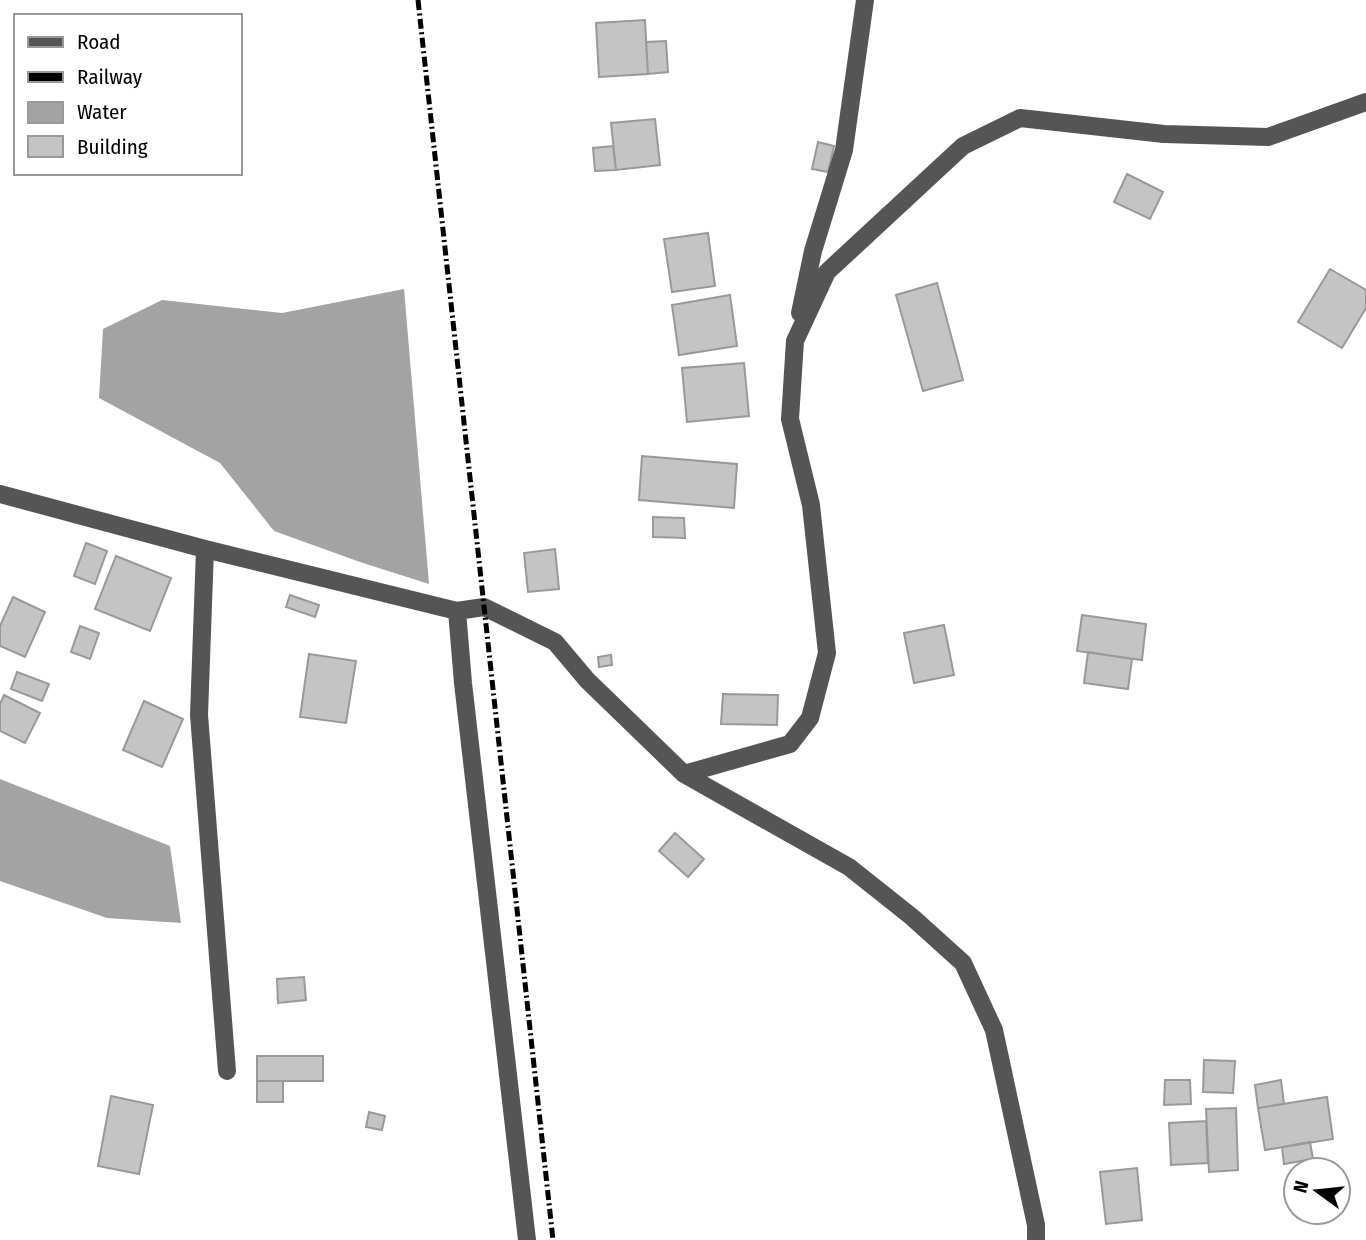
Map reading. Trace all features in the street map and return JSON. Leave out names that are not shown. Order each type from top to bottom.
[{"type":"street","points":[[684,774],[790,744],[810,718],[827,653],[811,505],[790,419],[795,341],[813,251],[844,150],[865,0]]},
{"type":"street","points":[[795,341],[827,272],[964,146],[1020,118],[1164,134],[1268,137],[1366,102]]},
{"type":"street","points":[[0,494],[205,549],[457,611],[484,607],[555,642],[587,680],[684,774],[849,867],[912,917],[963,963],[994,1030],[1036,1224],[1036,1240]]},
{"type":"street","points":[[205,549],[199,715],[227,1071]]},
{"type":"street","points":[[457,611],[527,1240]]},
{"type":"water","points":[[404,289],[429,584],[274,531],[220,463],[99,398],[103,329],[162,300],[282,313]]},
{"type":"water","points":[[0,779],[170,846],[181,923],[107,918],[0,881]]},
{"type":"building","points":[[645,20],[648,74],[599,77],[596,23]]},
{"type":"building","points":[[666,41],[668,72],[648,74],[646,42]]},
{"type":"building","points":[[655,119],[660,165],[616,170],[611,123]]},
{"type":"building","points":[[818,142],[834,146],[828,172],[812,169]]},
{"type":"building","points":[[613,146],[616,170],[595,171],[593,148]]},
{"type":"building","points":[[1127,174],[1163,192],[1150,219],[1114,202]]},
{"type":"building","points":[[708,233],[715,286],[672,292],[664,239]]},
{"type":"building","points":[[1330,269],[1366,290],[1366,308],[1342,348],[1298,322]]},
{"type":"building","points":[[937,283],[963,380],[923,391],[896,295]]},
{"type":"building","points":[[730,295],[737,346],[679,355],[672,305]]},
{"type":"building","points":[[744,363],[749,416],[687,422],[682,368]]},
{"type":"building","points":[[642,456],[737,464],[734,508],[639,500]]},
{"type":"building","points":[[653,517],[684,518],[685,538],[653,537]]},
{"type":"building","points":[[86,543],[107,551],[95,584],[74,576]]},
{"type":"building","points":[[555,549],[559,589],[528,592],[524,553]]},
{"type":"building","points":[[116,556],[171,578],[150,631],[95,609]]},
{"type":"building","points":[[290,595],[319,605],[315,617],[286,607]]},
{"type":"building","points":[[13,597],[45,612],[25,657],[0,646],[0,626]]},
{"type":"building","points":[[1082,615],[1146,624],[1142,660],[1077,651]]},
{"type":"building","points":[[944,625],[954,675],[914,683],[904,633]]},
{"type":"building","points":[[80,626],[99,633],[90,659],[71,652]]},
{"type":"building","points":[[1088,652],[1132,659],[1128,689],[1084,683]]},
{"type":"building","points":[[309,654],[356,661],[346,723],[300,717]]},
{"type":"building","points":[[611,655],[612,665],[599,667],[598,657]]},
{"type":"building","points":[[17,672],[49,684],[42,701],[11,689]]},
{"type":"building","points":[[723,694],[778,695],[777,725],[721,724]]},
{"type":"building","points":[[4,695],[40,713],[25,743],[0,731],[0,704]]},
{"type":"building","points":[[144,701],[183,719],[162,767],[123,750]]},
{"type":"building","points":[[675,833],[704,859],[688,877],[659,851]]},
{"type":"building","points":[[304,977],[306,1000],[278,1003],[277,979]]},
{"type":"building","points":[[257,1056],[323,1056],[323,1081],[257,1081]]},
{"type":"building","points":[[1204,1060],[1235,1061],[1233,1093],[1203,1092]]},
{"type":"building","points":[[1165,1080],[1190,1080],[1191,1104],[1164,1105]]},
{"type":"building","points":[[1281,1080],[1284,1104],[1258,1108],[1255,1085]]},
{"type":"building","points":[[257,1081],[283,1081],[283,1102],[257,1102]]},
{"type":"building","points":[[111,1096],[153,1105],[139,1174],[98,1166]]},
{"type":"building","points":[[1327,1097],[1333,1139],[1265,1150],[1258,1108]]},
{"type":"building","points":[[1236,1108],[1238,1170],[1209,1172],[1206,1109]]},
{"type":"building","points":[[369,1112],[385,1116],[382,1130],[366,1127]]},
{"type":"building","points":[[1206,1121],[1208,1163],[1171,1165],[1169,1123]]},
{"type":"building","points":[[1310,1142],[1312,1156],[1283,1156],[1282,1147]]},
{"type":"building","points":[[1137,1168],[1142,1220],[1106,1224],[1100,1172]]},
{"type":"railway","points":[[418,0],[553,1240]]}]
